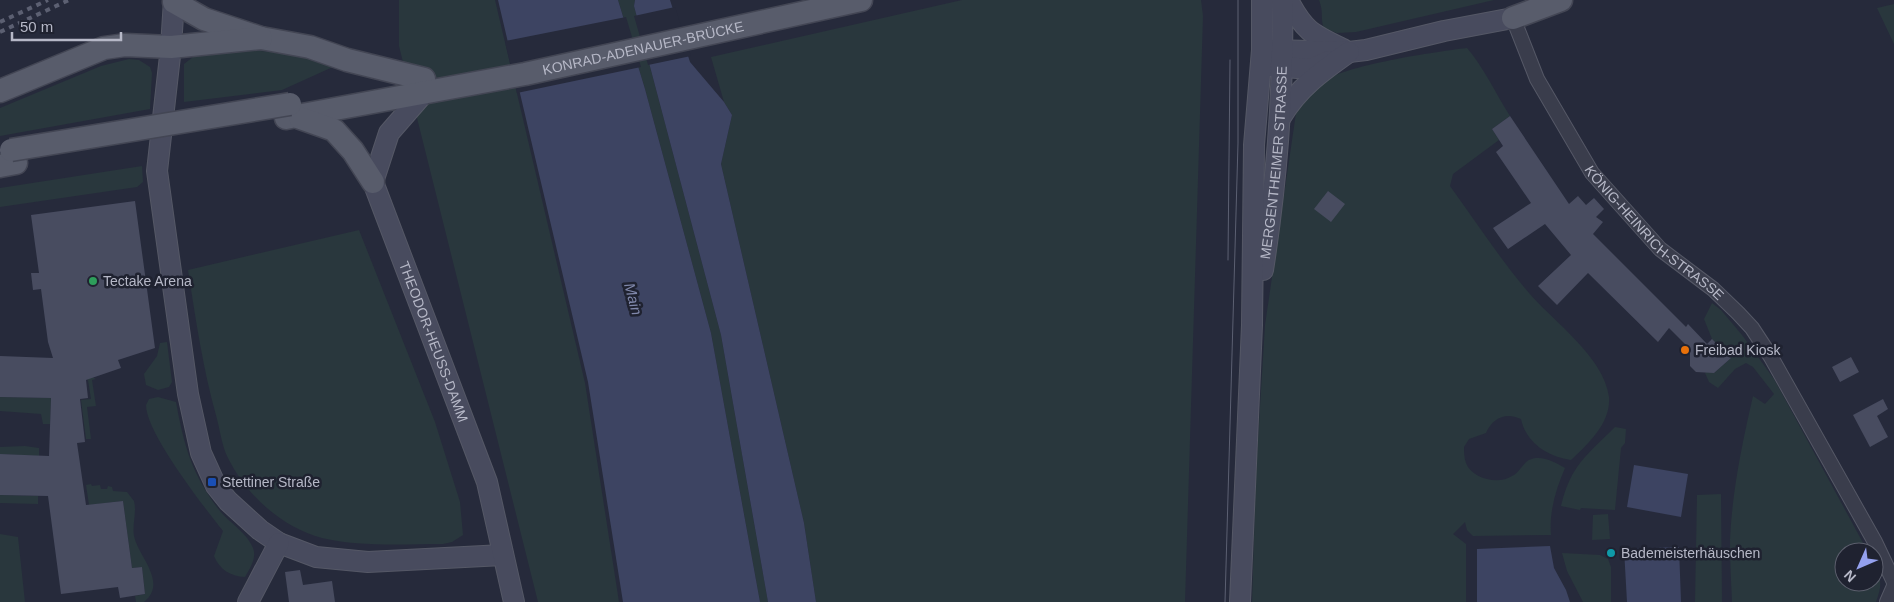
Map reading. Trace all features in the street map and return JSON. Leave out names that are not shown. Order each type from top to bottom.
[{"type":"main road","name":"KONRAD-ADENAUER-BRÜCKE","points":[[424,87],[572,50],[796,0]]},
{"type":"main road","name":"KONRAD-ADENAUER-BRÜCKE","points":[[424,87],[658,46],[861,0]]},
{"type":"main road","name":"MERGENTHEIMER STRASSE","points":[[1240,602],[1252,326],[1254,145],[1261,58],[1262,0]]},
{"type":"main road","name":"MERGENTHEIMER STRASSE","points":[[1252,326],[1270,225],[1280,119],[1283,59],[1282,0]]},
{"type":"main road","points":[[1288,0],[1299,21],[1314,35],[1349,52]]},
{"type":"main road","points":[[1261,58],[1283,59],[1349,52],[1399,43],[1444,31],[1513,18],[1561,0]]},
{"type":"main road","points":[[424,87],[310,47],[261,38],[204,19],[174,1],[171,47],[156,171],[188,394],[202,453],[216,486],[243,517],[279,543],[316,557],[340,560],[377,561],[503,555]]},
{"type":"main road","points":[[0,90],[104,48],[124,45],[171,47],[261,38]]},
{"type":"main road","points":[[1280,119],[1290,100],[1303,87],[1349,52]]},
{"type":"main road","points":[[7,157],[296,117],[424,87]]},
{"type":"main road","points":[[374,182],[389,133],[424,87]]},
{"type":"main road","points":[[7,157],[281,106],[424,87]]},
{"type":"main road","points":[[296,117],[334,130],[353,151],[374,182]]},
{"type":"main road","name":"THEODOR-HEUSS-DAMM","points":[[374,182],[486,482],[514,602]]},
{"type":"main road","points":[[248,602],[279,543]]},
{"type":"street","name":"KÖNIG-HEINRICH-STRASSE","points":[[1513,18],[1537,79],[1592,173],[1660,249],[1712,289],[1752,328],[1871,533],[1894,582]]},
{"type":"street","points":[[1888,602],[1894,586]]},
{"type":"shaded area","points":[[399,0],[495,0],[585,383],[619,602],[538,602],[399,46]]},
{"type":"shaded area","points":[[618,0],[635,0],[634,6],[721,335],[768,602],[760,602],[711,333],[645,89]]},
{"type":"shaded area","points":[[962,0],[1201,0],[1203,16],[1185,602],[816,602],[804,523],[721,164],[732,115],[724,102],[711,57]]},
{"type":"shaded area","points":[[1319,0],[1494,0],[1356,32],[1337,33],[1324,28]]},
{"type":"shaded area","points":[[1894,4],[1894,44],[1877,8]]},
{"type":"shaded area","points":[[1467,48],[1484,72],[1510,116],[1492,129],[1499,140],[1453,174],[1450,186],[1518,280],[1539,304],[1577,341],[1598,368],[1605,382],[1609,397],[1609,407],[1606,416],[1597,432],[1571,460],[1554,456],[1539,447],[1528,435],[1521,419],[1515,417],[1505,416],[1500,418],[1492,423],[1486,433],[1469,439],[1464,447],[1466,463],[1474,473],[1486,479],[1507,479],[1533,458],[1548,460],[1565,468],[1554,500],[1551,517],[1551,535],[1473,536],[1467,530],[1465,522],[1453,534],[1466,544],[1466,602],[1252,602],[1256,472],[1265,325],[1296,113],[1312,90],[1319,83],[1332,76],[1390,60]]},
{"type":"shaded area","points":[[202,50],[236,50],[286,54],[335,66],[282,90],[184,102],[184,64]]},
{"type":"shaded area","points":[[129,59],[139,60],[150,67],[152,73],[150,109],[0,136],[0,108],[101,66]]},
{"type":"shaded area","points":[[142,166],[143,182],[137,187],[0,207],[0,188]]},
{"type":"shaded area","points":[[359,230],[435,422],[460,502],[463,535],[452,542],[443,544],[366,544],[336,541],[307,533],[279,517],[254,496],[235,470],[224,447],[204,364],[188,270]]},
{"type":"shaded area","points":[[1712,303],[1721,310],[1774,379],[1863,542],[1834,542],[1834,592],[1879,592],[1876,602],[1732,602],[1731,522],[1735,486],[1745,432],[1753,396],[1765,404],[1774,394],[1753,367],[1746,363],[1735,369],[1718,388],[1709,382],[1705,373],[1709,369],[1714,373],[1731,358],[1712,339],[1704,319]]},
{"type":"shaded area","points":[[167,342],[172,382],[169,387],[158,390],[146,385],[144,374],[157,356],[160,343]]},
{"type":"shaded area","points":[[87,374],[96,379],[92,380],[96,406],[87,407],[91,439],[86,439],[81,400],[91,399]]},
{"type":"shaded area","points":[[0,397],[51,398],[50,424],[43,424],[41,414],[0,411]]},
{"type":"shaded area","points":[[158,397],[176,402],[190,460],[202,485],[220,511],[251,543],[254,559],[245,577],[222,569],[214,556],[223,531],[177,470],[155,433],[146,405],[149,399]]},
{"type":"shaded area","points":[[1615,427],[1626,429],[1625,443],[1621,448],[1615,510],[1581,508],[1580,510],[1561,506],[1570,480],[1581,462]]},
{"type":"shaded area","points":[[25,446],[39,448],[39,456],[0,454],[0,447]]},
{"type":"shaded area","points":[[91,484],[92,486],[100,485],[101,489],[107,489],[108,486],[112,487],[113,491],[127,492],[134,501],[134,536],[153,578],[151,594],[144,602],[136,602],[135,596],[145,594],[142,567],[132,568],[123,501],[89,505],[86,485]]},
{"type":"shaded area","points":[[1721,494],[1722,602],[1695,602],[1697,495]]},
{"type":"shaded area","points":[[0,495],[38,496],[38,504],[0,503]]},
{"type":"shaded area","points":[[1608,514],[1610,539],[1592,540],[1593,515]]},
{"type":"shaded area","points":[[0,534],[18,537],[25,602],[0,602]]},
{"type":"shaded area","points":[[1562,553],[1600,555],[1608,559],[1611,567],[1611,602],[1583,602],[1567,571]]},
{"type":"water","name":"Main","points":[[498,0],[618,0],[645,89],[711,333],[760,602],[623,602],[588,382]]},
{"type":"water","points":[[635,0],[670,0],[690,62],[724,102],[732,115],[721,164],[804,523],[816,602],[768,602],[721,335],[634,6]]},
{"type":"water","points":[[1634,465],[1688,474],[1681,517],[1627,507]]},
{"type":"water","points":[[1550,546],[1554,568],[1570,602],[1477,602],[1477,549]]},
{"type":"water","points":[[1679,547],[1681,602],[1627,602],[1624,549]]},
{"type":"pier","points":[[675,7],[691,56],[648,65],[634,16]]},
{"type":"pier","points":[[626,17],[641,67],[517,93],[505,41]]},
{"type":"building","points":[[1510,116],[1569,204],[1578,196],[1586,205],[1594,198],[1604,209],[1596,217],[1603,222],[1593,234],[1686,327],[1688,324],[1707,344],[1712,339],[1731,358],[1714,373],[1696,372],[1690,366],[1690,349],[1669,328],[1658,342],[1588,273],[1557,305],[1538,286],[1571,255],[1545,224],[1508,249],[1493,228],[1531,203],[1496,152],[1503,146],[1492,129]]},
{"type":"building","points":[[1328,191],[1345,204],[1331,222],[1314,209]]},
{"type":"building","points":[[135,201],[155,348],[118,360],[121,368],[86,380],[88,398],[80,399],[85,442],[77,443],[86,505],[123,501],[132,568],[142,567],[145,594],[120,598],[118,587],[61,594],[48,496],[0,495],[0,454],[49,456],[51,398],[0,397],[0,356],[53,358],[48,342],[41,289],[33,290],[31,273],[39,273],[31,215]]},
{"type":"building","points":[[1851,357],[1859,372],[1840,382],[1832,367]]},
{"type":"building","points":[[1883,399],[1888,409],[1877,416],[1888,437],[1870,447],[1853,415]]},
{"type":"building","points":[[300,570],[303,585],[332,581],[335,602],[289,602],[285,572]]},
{"type":"tram line","points":[[1225,602],[1238,143],[1238,0]]},
{"type":"tram line","points":[[1228,260],[1230,60]]},
{"type":"railway","points":[[0,22],[48,0]]},
{"type":"railway","points":[[0,32],[69,0]]},
{"type":"place","name":"Tectake Arena","points":[[93,281]]},
{"type":"place","name":"Freibad Kiosk","points":[[1685,350]]},
{"type":"place","name":"Stettiner Straße","points":[[212,482]]},
{"type":"place","name":"Bademeisterhäuschen","points":[[1611,553]]}]
